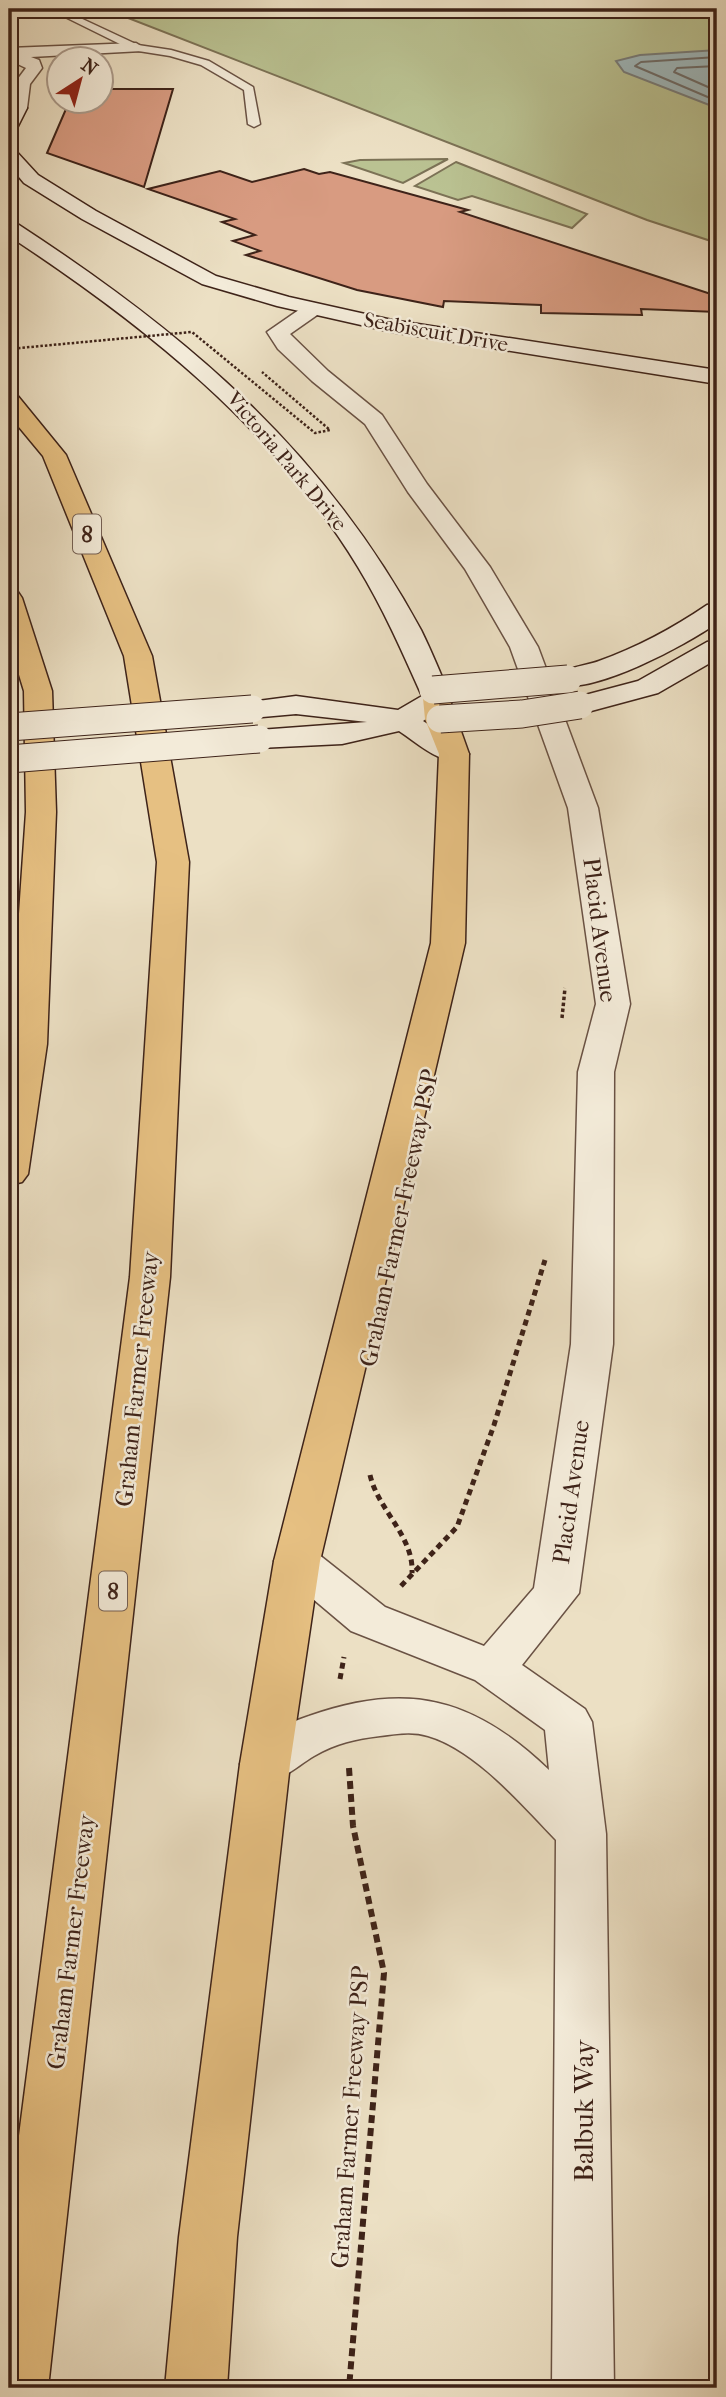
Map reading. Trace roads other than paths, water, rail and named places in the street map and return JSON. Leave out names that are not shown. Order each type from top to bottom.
[{"type":"highway","name":"Graham Farmer Freeway","points":[[9,400],[54,455],[138,656],[173,862],[150,1278],[17,2388]]},
{"type":"highway","points":[[9,598],[38,691],[41,812],[29,1044],[9,1174]]},
{"type":"highway","points":[[196,2388],[208,2237],[265,1764],[297,1561],[448,943],[433,716]]},
{"type":"street","points":[[9,54],[136,48]]},
{"type":"street","points":[[116,51],[136,48]]},
{"type":"street","points":[[9,54],[26,58],[33,63],[12,106],[9,128]]},
{"type":"street","points":[[9,78],[46,65]]},
{"type":"street","name":"Seabiscuit Drive","points":[[9,154],[30,179],[89,215],[209,280],[313,309],[392,326],[717,377]]},
{"type":"street","name":"Victoria Park Drive","points":[[9,227],[102,288],[170,339],[261,425],[355,543],[407,630],[433,716]]},
{"type":"street","name":"Seabiscuit Drive","points":[[165,254],[340,300],[450,322],[717,365]]},
{"type":"street","points":[[313,309],[278,332],[286,344],[353,317]]},
{"type":"street","name":"Placid Avenue","points":[[286,344],[374,420],[416,487],[477,567],[524,647],[583,808],[613,1004],[597,1072],[592,1344],[556,1593],[492,1668]]},
{"type":"street","points":[[9,759],[350,732],[386,726],[597,672],[636,658],[717,611]]},
{"type":"street","points":[[296,705],[373,714],[522,714],[580,705],[648,687],[717,648]]},
{"type":"street","points":[[9,727],[296,705],[433,716]]},
{"type":"street","name":"Balbuk Way","points":[[297,1561],[368,1619],[492,1668],[568,1722],[581,1834],[583,2388]]},
{"type":"street","points":[[265,1764],[304,1736],[342,1721],[414,1715],[457,1727],[509,1762],[581,1834]]},
{"type":"lane","points":[[54,9],[136,48],[171,53],[205,63],[250,89],[254,124]]},
{"type":"water","points":[[717,50],[717,108],[624,72],[616,61],[640,55]]}]
